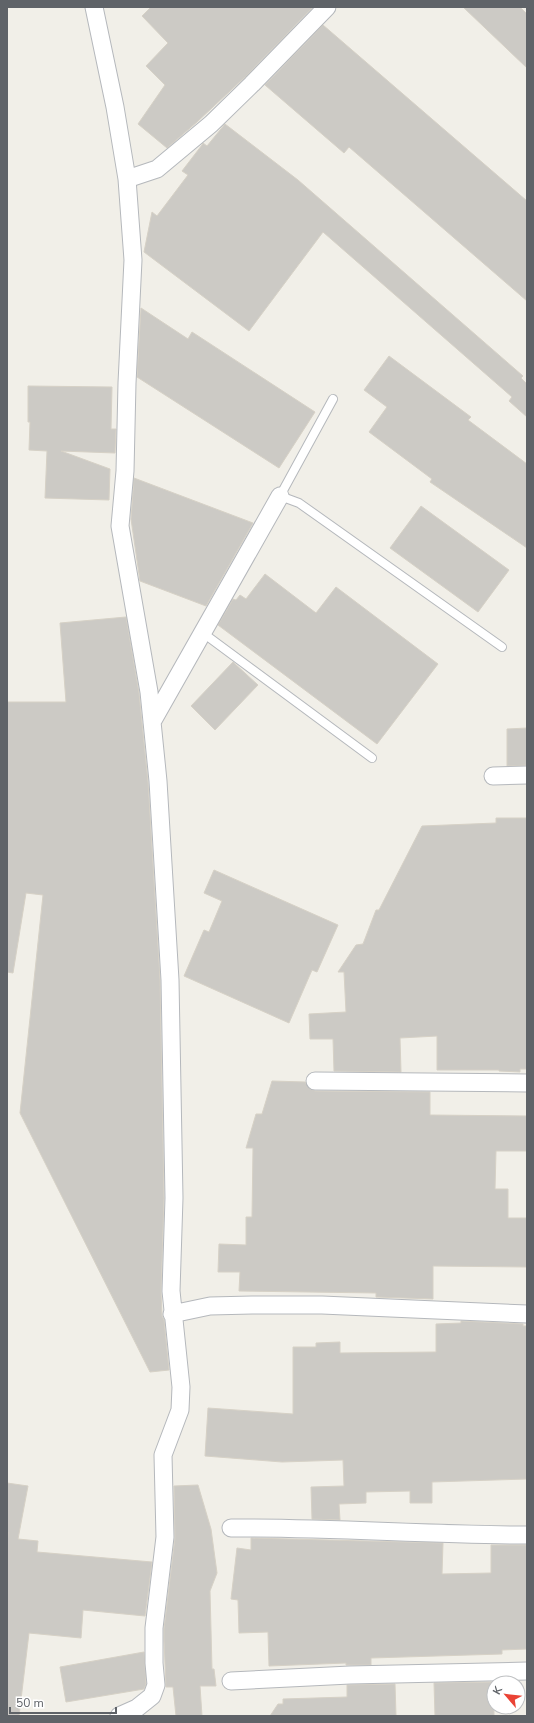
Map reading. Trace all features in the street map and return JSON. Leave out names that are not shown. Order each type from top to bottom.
[{"type":"street","points":[[94,7],[114,99],[127,179],[133,260],[127,384],[125,470],[120,526],[149,692],[158,781],[170,980],[174,1198],[171,1291],[172,1314],[180,1369],[180,1410],[163,1455],[165,1537],[154,1628],[154,1663],[156,1685],[152,1696],[138,1708],[119,1716]]},
{"type":"street","points":[[127,179],[157,168],[211,124],[327,7]]},
{"type":"street","points":[[152,722],[280,496]]},
{"type":"street","points":[[493,776],[527,775]]},
{"type":"street","points":[[315,1081],[527,1083]]},
{"type":"street","points":[[172,1314],[210,1306],[245,1305],[322,1305],[527,1314]]},
{"type":"street","points":[[231,1528],[292,1527],[410,1533],[527,1535]]},
{"type":"street","points":[[232,1681],[350,1675],[527,1671]]},
{"type":"lane","points":[[332,399],[280,496],[299,503],[502,647]]},
{"type":"lane","points":[[203,633],[372,758]]},
{"type":"building","points":[[151,7],[313,7],[246,76],[167,148],[138,124],[165,85],[146,66],[168,43],[142,16]]},
{"type":"building","points":[[463,7],[520,7],[527,14],[527,68]]},
{"type":"building","points":[[323,25],[527,201],[527,301],[349,147],[344,153],[265,85]]},
{"type":"building","points":[[225,124],[298,180],[523,376],[521,378],[527,384],[527,417],[509,401],[512,397],[323,232],[249,331],[144,252],[152,212],[157,216],[188,175],[182,171],[203,143],[207,146]]},
{"type":"building","points":[[141,308],[188,339],[192,332],[315,412],[279,468],[137,377]]},
{"type":"building","points":[[389,356],[471,417],[468,420],[527,464],[527,548],[430,482],[432,479],[369,432],[387,407],[364,390]]},
{"type":"building","points":[[28,386],[112,387],[111,429],[116,429],[115,453],[61,451],[110,469],[109,500],[45,498],[47,451],[29,450],[30,422],[28,422]]},
{"type":"building","points":[[134,478],[253,523],[206,606],[140,581],[131,519]]},
{"type":"building","points":[[421,506],[509,570],[478,612],[390,548]]},
{"type":"building","points":[[265,574],[316,613],[336,587],[438,664],[377,744],[218,625],[233,599],[236,600],[240,595],[246,599]]},
{"type":"building","points":[[126,617],[139,693],[148,782],[160,980],[164,1198],[161,1291],[162,1316],[164,1320],[169,1370],[150,1372],[20,1113],[43,895],[26,893],[13,973],[7,972],[7,702],[66,702],[60,623]]},
{"type":"building","points":[[233,662],[258,685],[215,730],[191,706]]},
{"type":"building","points":[[527,728],[527,765],[507,766],[507,729]]},
{"type":"building","points":[[496,818],[527,818],[527,1069],[520,1069],[520,1072],[499,1070],[437,1070],[437,1036],[400,1038],[401,1072],[334,1071],[333,1039],[310,1039],[309,1014],[346,1012],[344,972],[338,972],[356,945],[363,944],[376,910],[379,910],[422,826],[496,823]]},
{"type":"building","points":[[214,870],[338,925],[317,972],[312,970],[289,1023],[184,976],[204,930],[209,932],[222,901],[204,893]]},
{"type":"building","points":[[272,1081],[305,1082],[310,1089],[315,1091],[430,1092],[430,1115],[527,1116],[527,1151],[496,1151],[495,1189],[508,1189],[508,1218],[527,1218],[527,1267],[433,1266],[433,1299],[376,1297],[376,1293],[239,1291],[240,1272],[218,1272],[219,1244],[246,1245],[246,1217],[252,1217],[253,1148],[246,1148],[256,1114],[262,1114]]},
{"type":"building","points":[[461,1321],[523,1324],[523,1326],[527,1326],[527,1479],[432,1482],[432,1503],[410,1503],[410,1491],[366,1492],[366,1503],[339,1504],[340,1520],[312,1519],[311,1487],[344,1486],[343,1460],[282,1462],[205,1456],[208,1408],[293,1414],[293,1347],[316,1347],[316,1343],[340,1342],[340,1353],[436,1352],[436,1324],[461,1323]]},
{"type":"building","points":[[7,1483],[28,1486],[18,1539],[38,1541],[37,1552],[152,1562],[145,1616],[83,1610],[81,1638],[29,1633],[19,1716],[7,1716]]},
{"type":"building","points":[[198,1485],[211,1529],[217,1573],[210,1591],[212,1669],[214,1669],[216,1686],[200,1686],[202,1716],[176,1716],[173,1687],[166,1687],[164,1640],[175,1538],[174,1486]]},
{"type":"building","points":[[251,1538],[443,1543],[442,1574],[491,1573],[491,1545],[527,1545],[527,1649],[502,1650],[502,1654],[371,1658],[371,1665],[346,1665],[346,1663],[269,1666],[268,1632],[239,1633],[238,1600],[231,1599],[237,1548],[251,1550]]},
{"type":"building","points":[[144,1652],[146,1684],[144,1689],[66,1702],[60,1667]]},
{"type":"building","points":[[486,1682],[486,1715],[494,1716],[435,1716],[434,1683]]},
{"type":"building","points":[[395,1684],[396,1716],[270,1716],[278,1704],[283,1704],[283,1699],[347,1697],[347,1685]]}]
